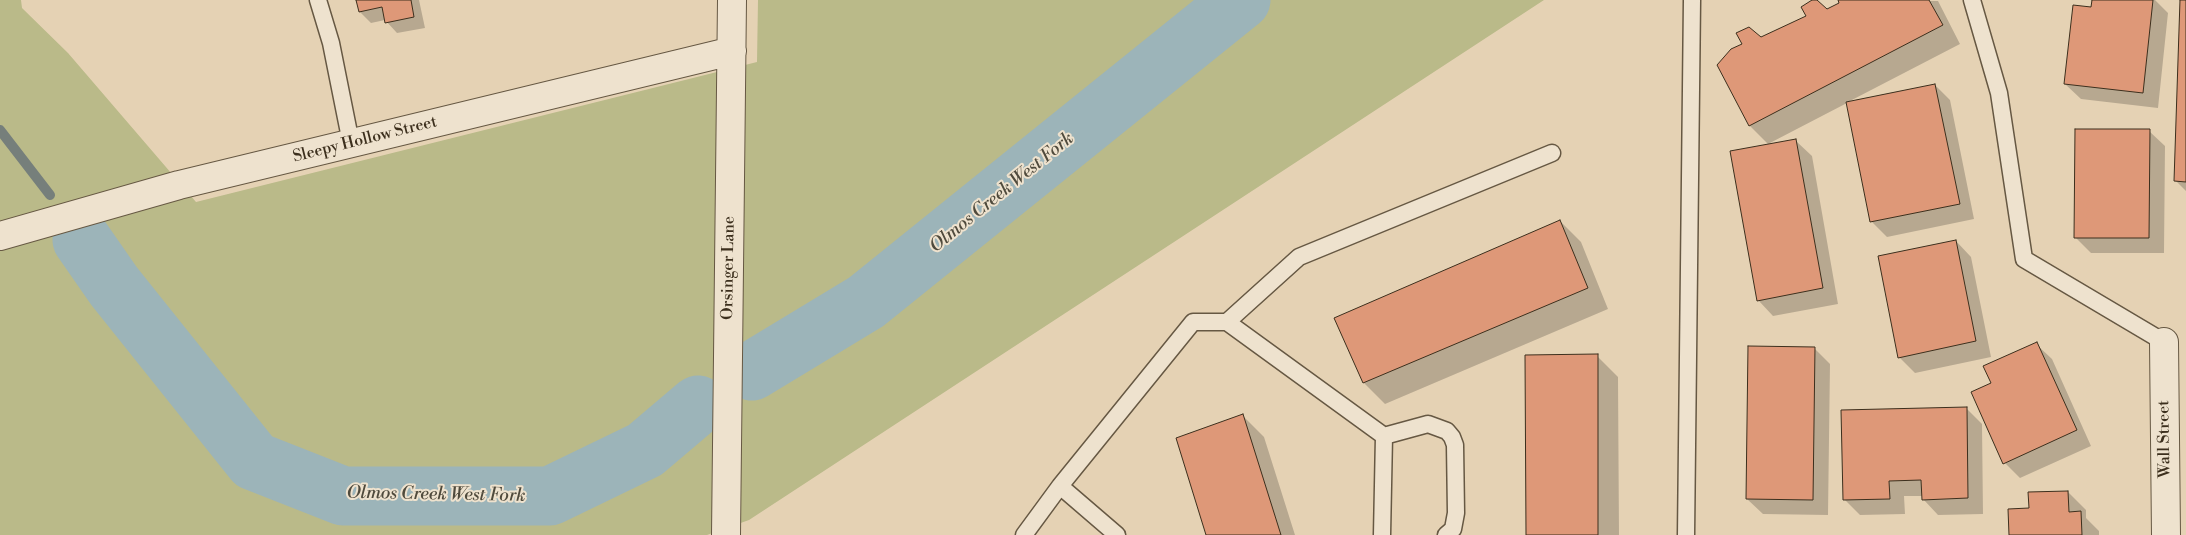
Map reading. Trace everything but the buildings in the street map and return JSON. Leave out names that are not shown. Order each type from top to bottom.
[{"type":"street","name":"Orsinger Lane","points":[[726,535],[732,0]]},
{"type":"street","name":"Sleepy Hollow Street","points":[[0,236],[179,185],[732,51]]},
{"type":"street","name":"Wall Street","points":[[2164,342],[2166,535]]},
{"type":"lane","points":[[318,0],[331,43],[351,143]]},
{"type":"lane","points":[[1686,535],[1692,0]]},
{"type":"lane","points":[[1972,0],[1999,93],[2024,259],[2164,342]]},
{"type":"lane","points":[[1227,322],[1299,257],[1552,153]]},
{"type":"lane","points":[[1024,535],[1060,486],[1193,322],[1227,322],[1384,436]]},
{"type":"lane","points":[[1384,436],[1428,424],[1447,431],[1452,437],[1455,445],[1456,513],[1453,529],[1446,535]]},
{"type":"lane","points":[[1382,535],[1384,436]]},
{"type":"lane","points":[[1060,486],[1117,535]]},
{"type":"green space","points":[[0,0],[21,0],[22,8],[68,53],[196,202],[757,62],[758,0],[1544,0],[749,520],[707,535],[0,535]]},
{"type":"waterway","name":"Olmos Creek West Fork","points":[[752,371],[866,302],[1241,0]]},
{"type":"waterway","name":"Olmos Creek West Fork","points":[[0,130],[50,195]]},
{"type":"waterway","name":"Olmos Creek West Fork","points":[[82,240],[114,286],[254,461],[343,496],[550,496],[645,450],[698,405]]}]
